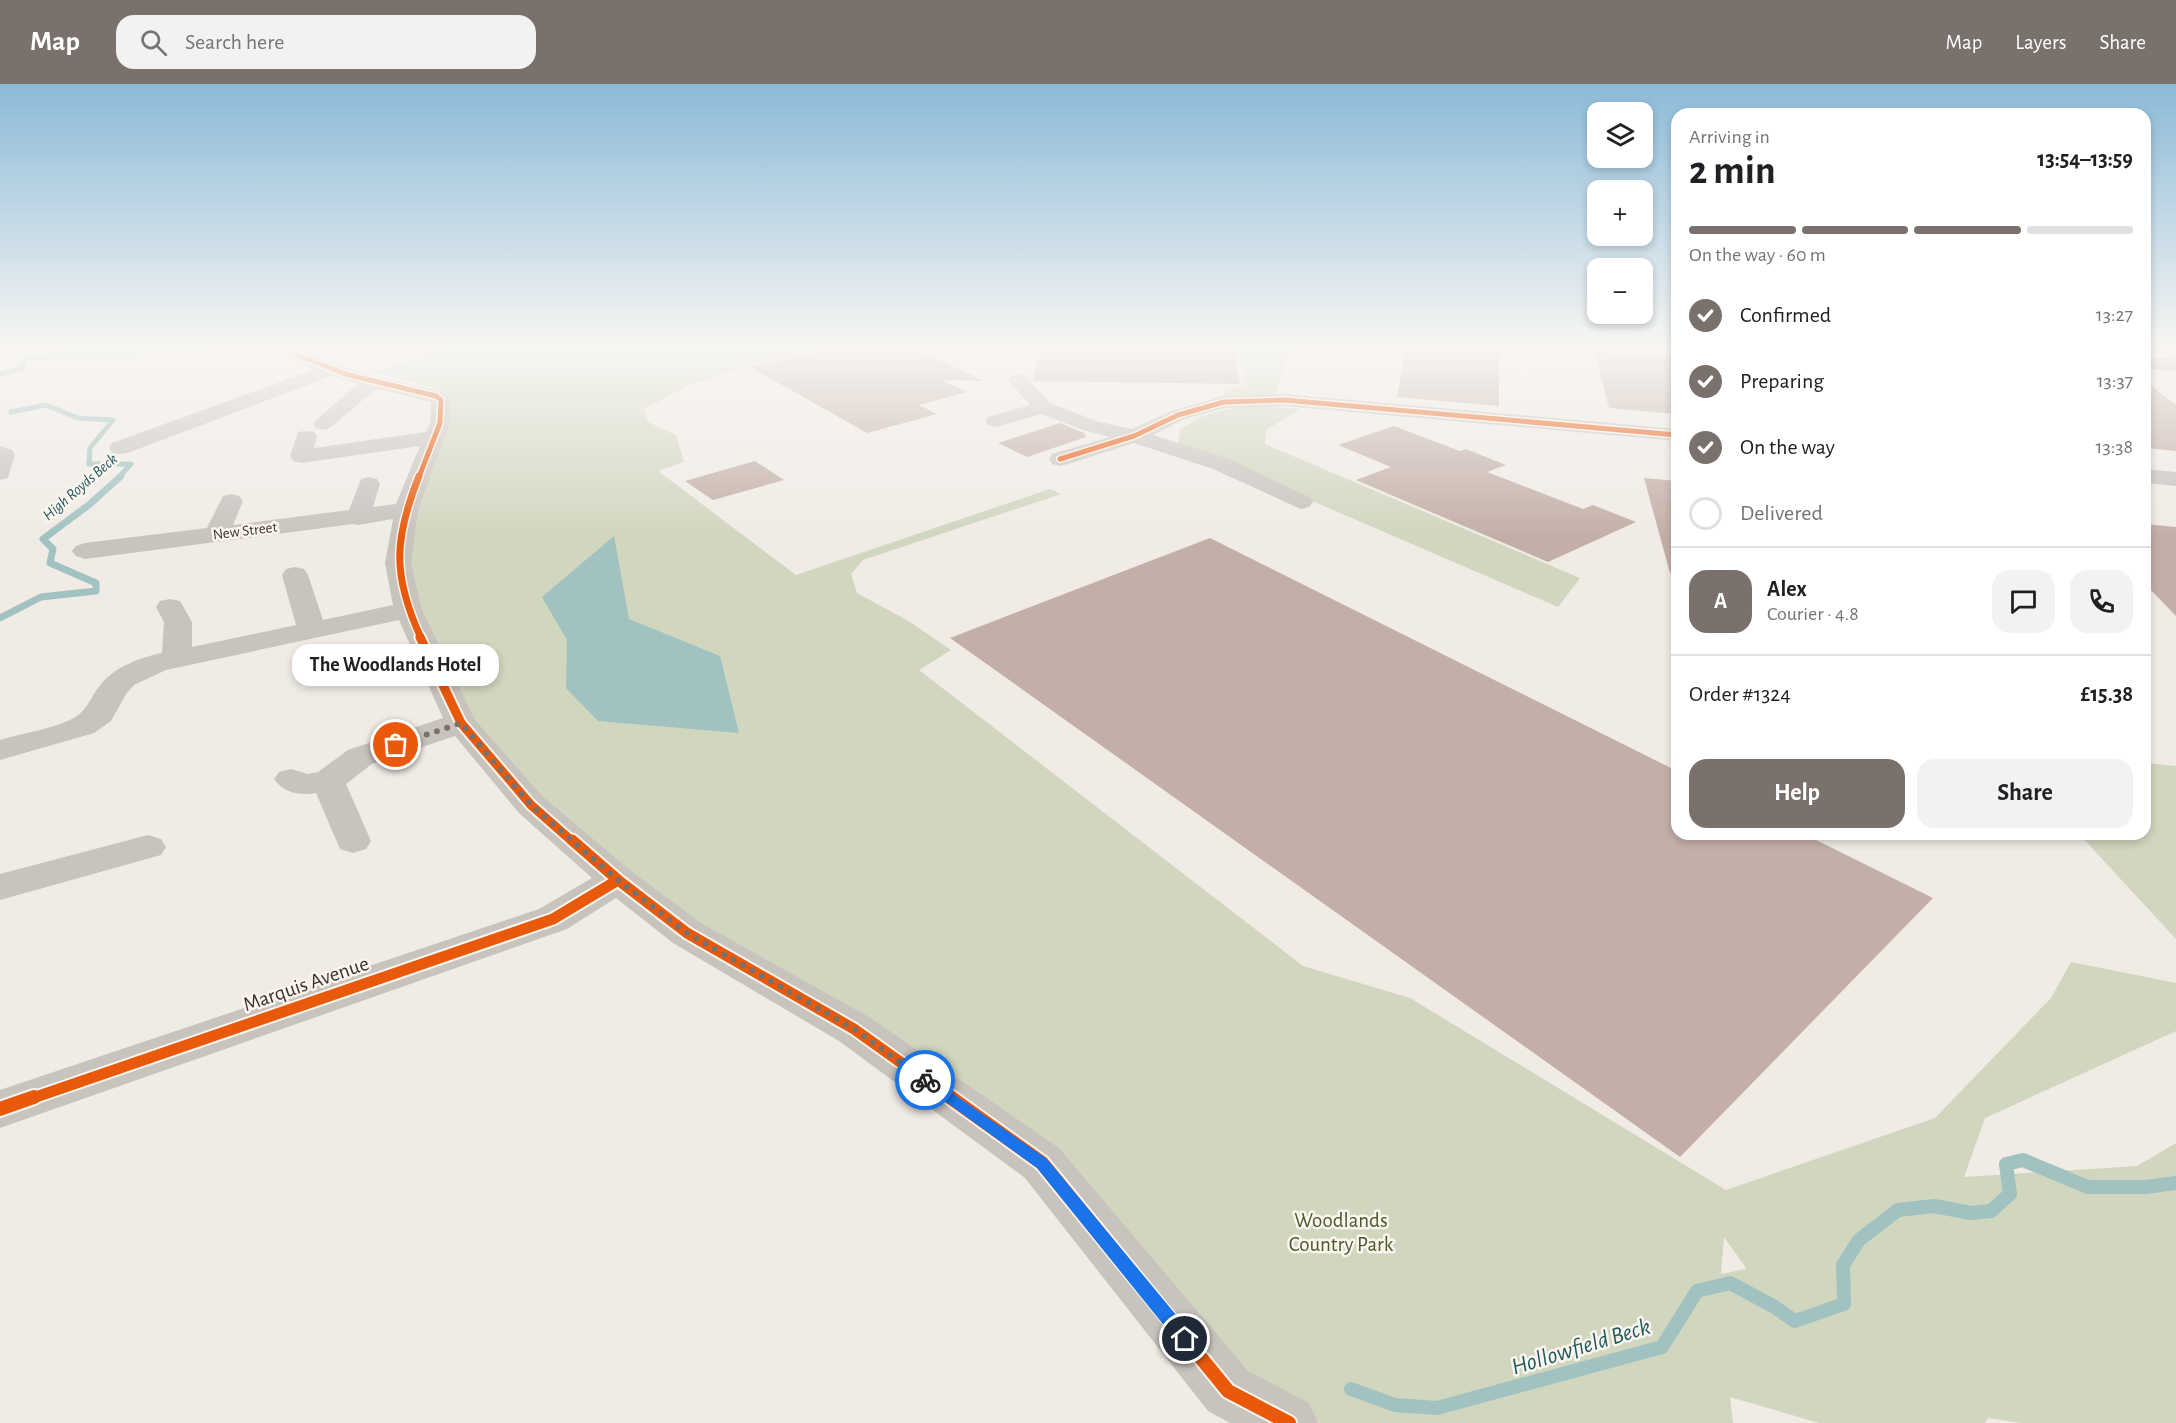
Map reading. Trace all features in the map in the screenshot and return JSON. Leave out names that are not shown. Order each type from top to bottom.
[{"type":"street","points":[[120,448],[218,411]]},
{"type":"street","points":[[338,411],[315,431],[301,456],[432,438]]},
{"type":"street","points":[[441,411],[440,423],[432,438],[406,510],[398,563],[408,610],[461,723],[531,805],[618,880],[687,933],[854,1029],[1042,1163],[1228,1391],[1289,1423]]},
{"type":"street","points":[[995,421],[1028,411]]},
{"type":"street","points":[[1054,411],[1090,426],[1134,436],[1221,464],[1301,502]]},
{"type":"street","points":[[1060,459],[1134,436],[1190,411]]},
{"type":"street","points":[[1413,411],[1671,434]]},
{"type":"street","points":[[0,453],[4,455],[0,473]]},
{"type":"street","points":[[2151,477],[2176,479]]},
{"type":"street","points":[[358,518],[369,484]]},
{"type":"street","points":[[216,535],[231,501]]},
{"type":"street","name":"New Street","points":[[85,551],[358,518],[406,510]]},
{"type":"street","points":[[295,575],[312,630]]},
{"type":"street","points":[[170,607],[178,622],[177,657]]},
{"type":"street","points":[[0,750],[84,726],[100,714],[112,690],[123,679],[142,668],[177,657],[408,610]]},
{"type":"street","points":[[291,779],[304,785],[328,781],[360,758],[461,723]]},
{"type":"street","points":[[328,781],[353,841]]},
{"type":"street","points":[[0,887],[148,847]]},
{"type":"street","name":"Marquis Avenue","points":[[0,1109],[552,919],[618,880]]},
{"type":"green space","name":"Woodlands Country Park","points":[[438,411],[645,411],[648,422],[676,435],[684,462],[658,471],[796,575],[1050,489],[1061,494],[863,560],[851,574],[857,593],[910,622],[951,650],[919,670],[1303,966],[1410,998],[1726,1190],[1935,1118],[2051,998],[2071,962],[2176,983],[2176,1031],[1985,1118],[1964,1177],[2137,1166],[2176,1143],[2176,1423],[2020,1423],[1988,1418],[1985,1423],[1819,1423],[1730,1397],[1733,1423],[1320,1423],[1228,1391],[1042,1163],[687,933],[461,723],[398,563]],"holes":[[[1724,1237],[1746,1268],[1721,1274]]]},
{"type":"green space","points":[[1296,411],[1266,430],[1265,444],[1580,578],[1558,607],[1178,443],[1180,430],[1212,413]]},
{"type":"green space","points":[[2151,764],[2176,766],[2176,939],[2085,840],[2151,840]]},
{"type":"water","points":[[614,536],[629,619],[720,656],[739,733],[598,721],[566,688],[567,640],[542,597]]},
{"type":"building","points":[[829,411],[932,411],[937,414],[867,433]]},
{"type":"building","points":[[2151,411],[2176,411],[2176,451],[2151,449]]},
{"type":"building","points":[[1060,423],[1084,433],[1086,437],[1027,457],[998,443]]},
{"type":"building","points":[[1394,426],[1460,451],[1466,449],[1506,465],[1487,472],[1583,509],[1593,505],[1636,522],[1548,562],[1356,480],[1391,467],[1338,445]]},
{"type":"building","points":[[755,461],[784,480],[713,500],[685,481]]},
{"type":"building","points":[[1644,478],[1671,480],[1670,573]]},
{"type":"building","points":[[2151,525],[2176,527],[2176,616],[2151,590]]},
{"type":"building","points":[[1210,538],[1671,768],[1671,840],[1816,840],[1933,898],[1680,1157],[950,638]]},
{"type":"waterway","name":"High Royds Beck","points":[[62,411],[78,418],[113,420],[90,448],[89,464],[131,464],[119,477]]},
{"type":"waterway","name":"High Royds Beck","points":[[0,618],[41,597],[96,591],[96,583],[50,563],[53,549],[43,539],[90,504],[121,476]]},
{"type":"waterway","name":"Hollowfield Beck","points":[[1351,1389],[1395,1405],[1437,1408],[1662,1347],[1697,1291],[1730,1283],[1773,1306],[1795,1321],[1844,1304],[1843,1265],[1859,1240],[1898,1210],[1934,1206],[1971,1213],[1991,1211],[2010,1194],[2006,1164],[2023,1160],[2088,1187],[2146,1187],[2176,1183]]},
{"type":"cycle path","points":[[441,411],[440,423],[406,510],[398,563],[408,610],[461,723],[531,805],[618,880],[687,933],[854,1029],[1042,1163],[1228,1391],[1289,1423]]},
{"type":"cycle path","points":[[1060,459],[1134,436],[1190,411]]},
{"type":"cycle path","points":[[1413,411],[1671,434]]},
{"type":"cycle path","points":[[0,1109],[553,919],[618,880]]},
{"type":"way so far","points":[[396,745],[461,723],[531,805],[618,880],[687,933],[854,1029],[925,1080]]},
{"type":"place","name":"The Woodlands Hotel","points":[[396,745]]},
{"type":"route","points":[[925,1080],[1042,1163],[1185,1339]]}]
